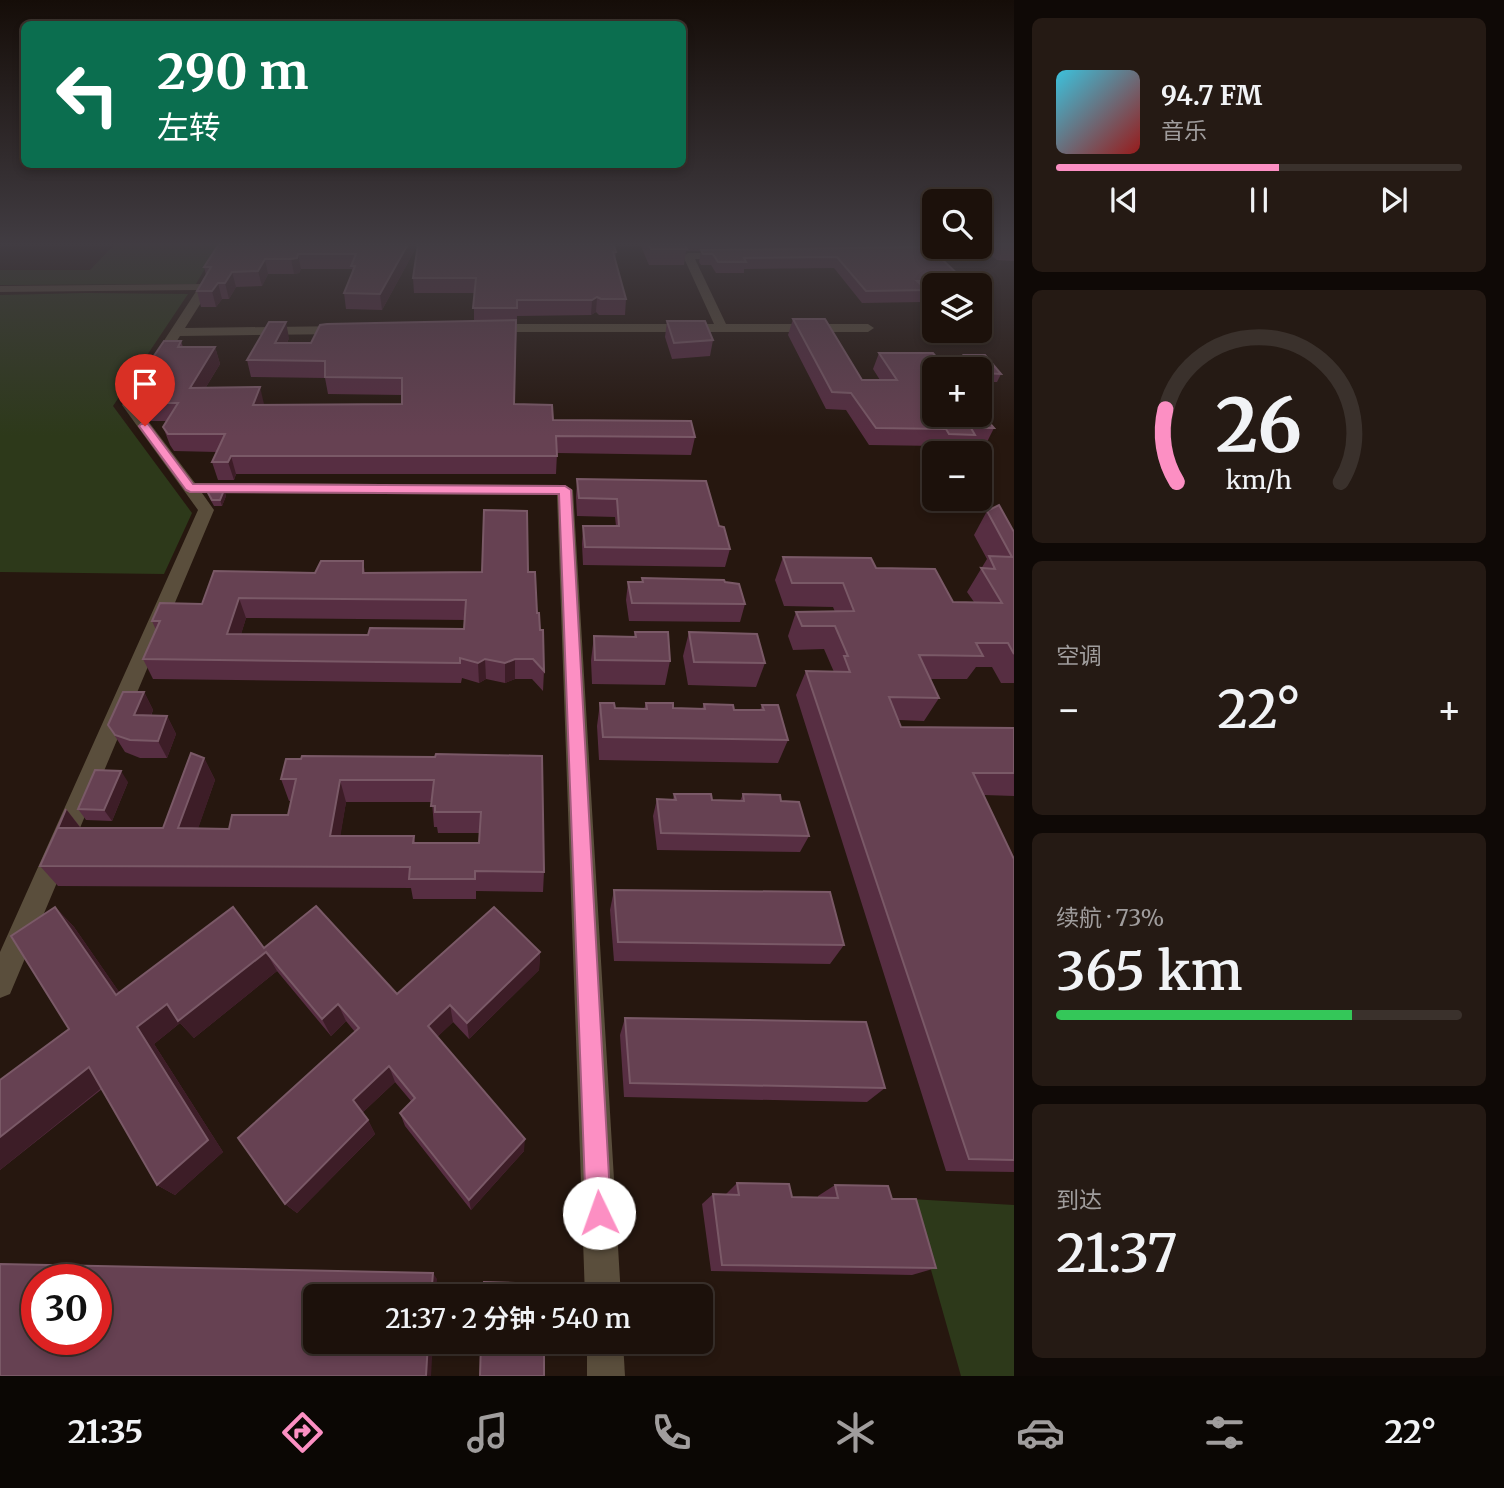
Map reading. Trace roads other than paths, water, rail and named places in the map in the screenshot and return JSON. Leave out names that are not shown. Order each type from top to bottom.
[{"type":"street","points":[[0,984],[206,510],[130,405],[191,308]]},
{"type":"street","points":[[713,308],[722,328]]},
{"type":"street","points":[[470,328],[868,328]]},
{"type":"street","points":[[176,332],[358,330]]},
{"type":"street","points":[[190,488],[565,490],[602,1284]]},
{"type":"street","points":[[605,1354],[606,1376]]}]
